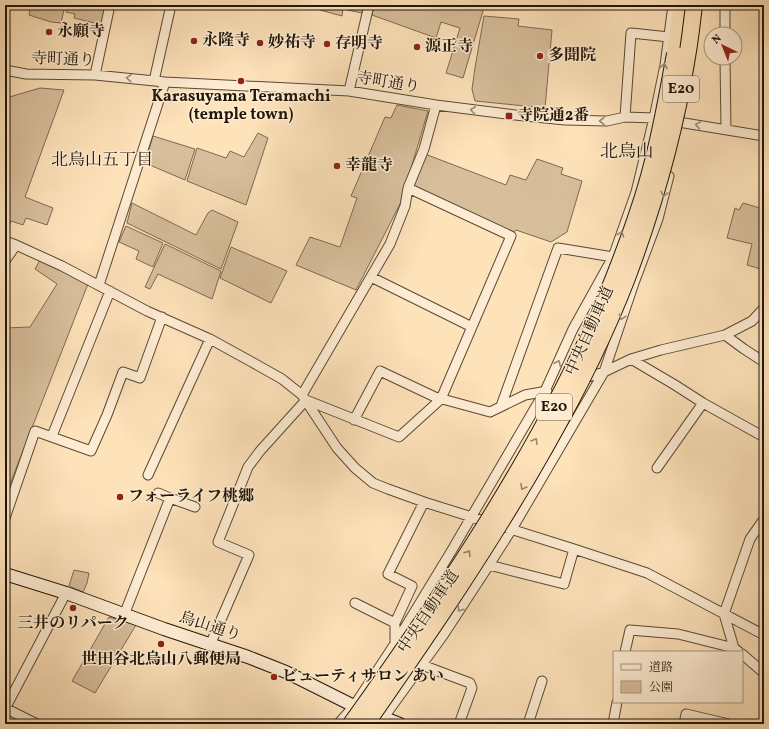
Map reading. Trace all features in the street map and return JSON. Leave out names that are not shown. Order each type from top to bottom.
[{"type":"highway","name":"中央自動車道","points":[[351,724],[432,608],[494,512],[550,414],[580,356],[614,277],[635,221],[652,165],[667,99],[675,54],[681,5]]},
{"type":"highway","name":"中央自動車道","points":[[366,724],[440,617],[504,518],[559,423],[585,373],[606,327],[627,279],[646,226],[663,171],[688,56],[694,5]]},
{"type":"street","points":[[95,75],[110,5]]},
{"type":"street","points":[[154,80],[171,5]]},
{"type":"street","points":[[349,91],[369,5]]},
{"type":"street","points":[[338,724],[354,706],[396,641],[471,517],[545,391],[573,329],[613,257],[636,192],[654,118],[665,65],[673,5]]},
{"type":"street","points":[[381,721],[448,628],[489,565],[512,529],[604,372],[634,283],[658,219],[682,122],[702,5]]},
{"type":"street","points":[[725,5],[725,26]]},
{"type":"street","points":[[625,117],[631,33],[669,37]]},
{"type":"street","points":[[725,66],[726,130]]},
{"type":"street","name":"寺町通り","points":[[5,70],[26,74],[95,75],[165,82],[349,91],[436,105],[565,120],[607,121],[625,117],[654,118],[764,136]]},
{"type":"street","points":[[99,285],[165,82]]},
{"type":"street","points":[[210,644],[249,555],[218,542],[248,467],[304,398],[390,244],[405,206],[408,188],[424,149],[436,105]]},
{"type":"street","points":[[304,398],[354,420],[399,437],[442,399],[511,236],[408,188]]},
{"type":"street","points":[[5,241],[62,266],[147,311],[210,339],[282,379],[304,398],[337,448],[355,468],[373,483],[424,502],[647,573],[764,635]]},
{"type":"street","points":[[5,261],[16,245]]},
{"type":"street","points":[[501,406],[558,248],[613,257]]},
{"type":"street","points":[[371,277],[472,327]]},
{"type":"street","points":[[52,436],[110,291]]},
{"type":"street","points":[[354,420],[380,371],[436,397],[490,412],[526,395],[545,391],[604,372],[631,359],[661,350],[725,335],[752,321],[764,308]]},
{"type":"street","points":[[5,518],[35,431],[91,451],[107,415],[123,372],[140,378],[162,317]]},
{"type":"street","points":[[725,335],[764,362]]},
{"type":"street","points":[[148,475],[210,339]]},
{"type":"street","points":[[631,359],[675,384],[703,403],[764,437]]},
{"type":"street","points":[[658,468],[703,403]]},
{"type":"street","points":[[158,493],[195,507]]},
{"type":"street","points":[[124,615],[170,498]]},
{"type":"street","points":[[396,641],[395,622],[412,586],[388,574],[424,502]]},
{"type":"street","points":[[737,650],[724,614],[750,539],[764,519]]},
{"type":"street","points":[[489,565],[564,584],[574,549]]},
{"type":"street","name":"烏山通り","points":[[5,574],[248,657],[286,672],[381,721],[400,724]]},
{"type":"street","points":[[37,724],[7,709],[6,707],[66,594]]},
{"type":"street","points":[[355,604],[395,622]]},
{"type":"street","points":[[625,651],[630,630],[678,634],[737,650]]},
{"type":"street","points":[[743,655],[764,673]]},
{"type":"street","points":[[422,665],[470,683],[472,688],[459,724]]},
{"type":"street","points":[[528,724],[542,681]]},
{"type":"street","points":[[613,724],[617,703]]},
{"type":"street","points":[[684,724],[686,714],[729,724]]},
{"type":"green space","points":[[31,5],[65,5],[61,23],[51,22],[29,15]]},
{"type":"green space","points":[[68,5],[107,5],[103,25],[74,18],[75,14],[66,12]]},
{"type":"green space","points":[[309,5],[364,5],[362,13],[343,9],[342,16],[309,7]]},
{"type":"green space","points":[[374,5],[480,5],[483,11],[463,78],[446,73],[460,28],[441,22],[436,38],[372,15]]},
{"type":"green space","points":[[484,16],[519,19],[518,26],[552,30],[545,108],[475,101],[472,89]]},
{"type":"green space","points":[[40,88],[64,90],[25,197],[53,208],[47,225],[26,218],[23,225],[11,221],[7,231],[5,230],[5,97],[6,98]]},
{"type":"green space","points":[[397,105],[428,111],[401,202],[356,290],[296,265],[310,237],[340,247],[357,198],[351,196],[385,117],[391,118]]},
{"type":"green space","points":[[258,133],[268,138],[246,205],[187,181],[197,148],[226,158],[230,151],[244,157]]},
{"type":"green space","points":[[153,136],[195,149],[185,180],[145,163]]},
{"type":"green space","points":[[425,154],[506,185],[510,175],[526,180],[537,159],[563,168],[561,174],[582,181],[567,232],[551,242],[516,230],[513,233],[412,186]]},
{"type":"green space","points":[[132,203],[196,235],[208,213],[212,210],[238,222],[221,269],[127,223]]},
{"type":"green space","points":[[743,203],[763,209],[764,207],[764,270],[747,265],[752,244],[727,238],[735,208],[739,210]]},
{"type":"green space","points":[[126,226],[163,243],[153,267],[136,259],[139,251],[119,242]]},
{"type":"green space","points":[[165,244],[221,271],[212,299],[158,274],[150,289],[145,287]]},
{"type":"green space","points":[[231,247],[287,271],[271,303],[220,278]]},
{"type":"green space","points":[[40,260],[88,284],[5,497],[5,328],[30,327],[57,284],[35,269]]},
{"type":"green space","points":[[74,570],[89,573],[83,592],[69,586]]},
{"type":"green space","points":[[109,617],[136,625],[95,693],[72,681]]},
{"type":"place","name":"永願寺","points":[[49,32]]},
{"type":"place","name":"永隆寺","points":[[194,41]]},
{"type":"place","name":"妙祐寺","points":[[260,43]]},
{"type":"place","name":"存明寺","points":[[327,44]]},
{"type":"place","name":"源正寺","points":[[417,47]]},
{"type":"place","name":"多聞院","points":[[540,56]]},
{"type":"place","name":"Karasuyama Teramachi (temple town)","points":[[241,81]]},
{"type":"place","name":"寺院通2番","points":[[509,116]]},
{"type":"place","name":"幸龍寺","points":[[337,166]]},
{"type":"place","name":"フォーライフ桃郷","points":[[120,497]]},
{"type":"place","name":"三井のリパーク","points":[[73,608]]},
{"type":"place","name":"世田谷北烏山八郵便局","points":[[161,644]]},
{"type":"place","name":"ビューティサロン あい","points":[[274,677]]},
{"type":"district","name":"北烏山","points":[[627,152]]},
{"type":"district","name":"北烏山五丁目","points":[[102,160]]}]
